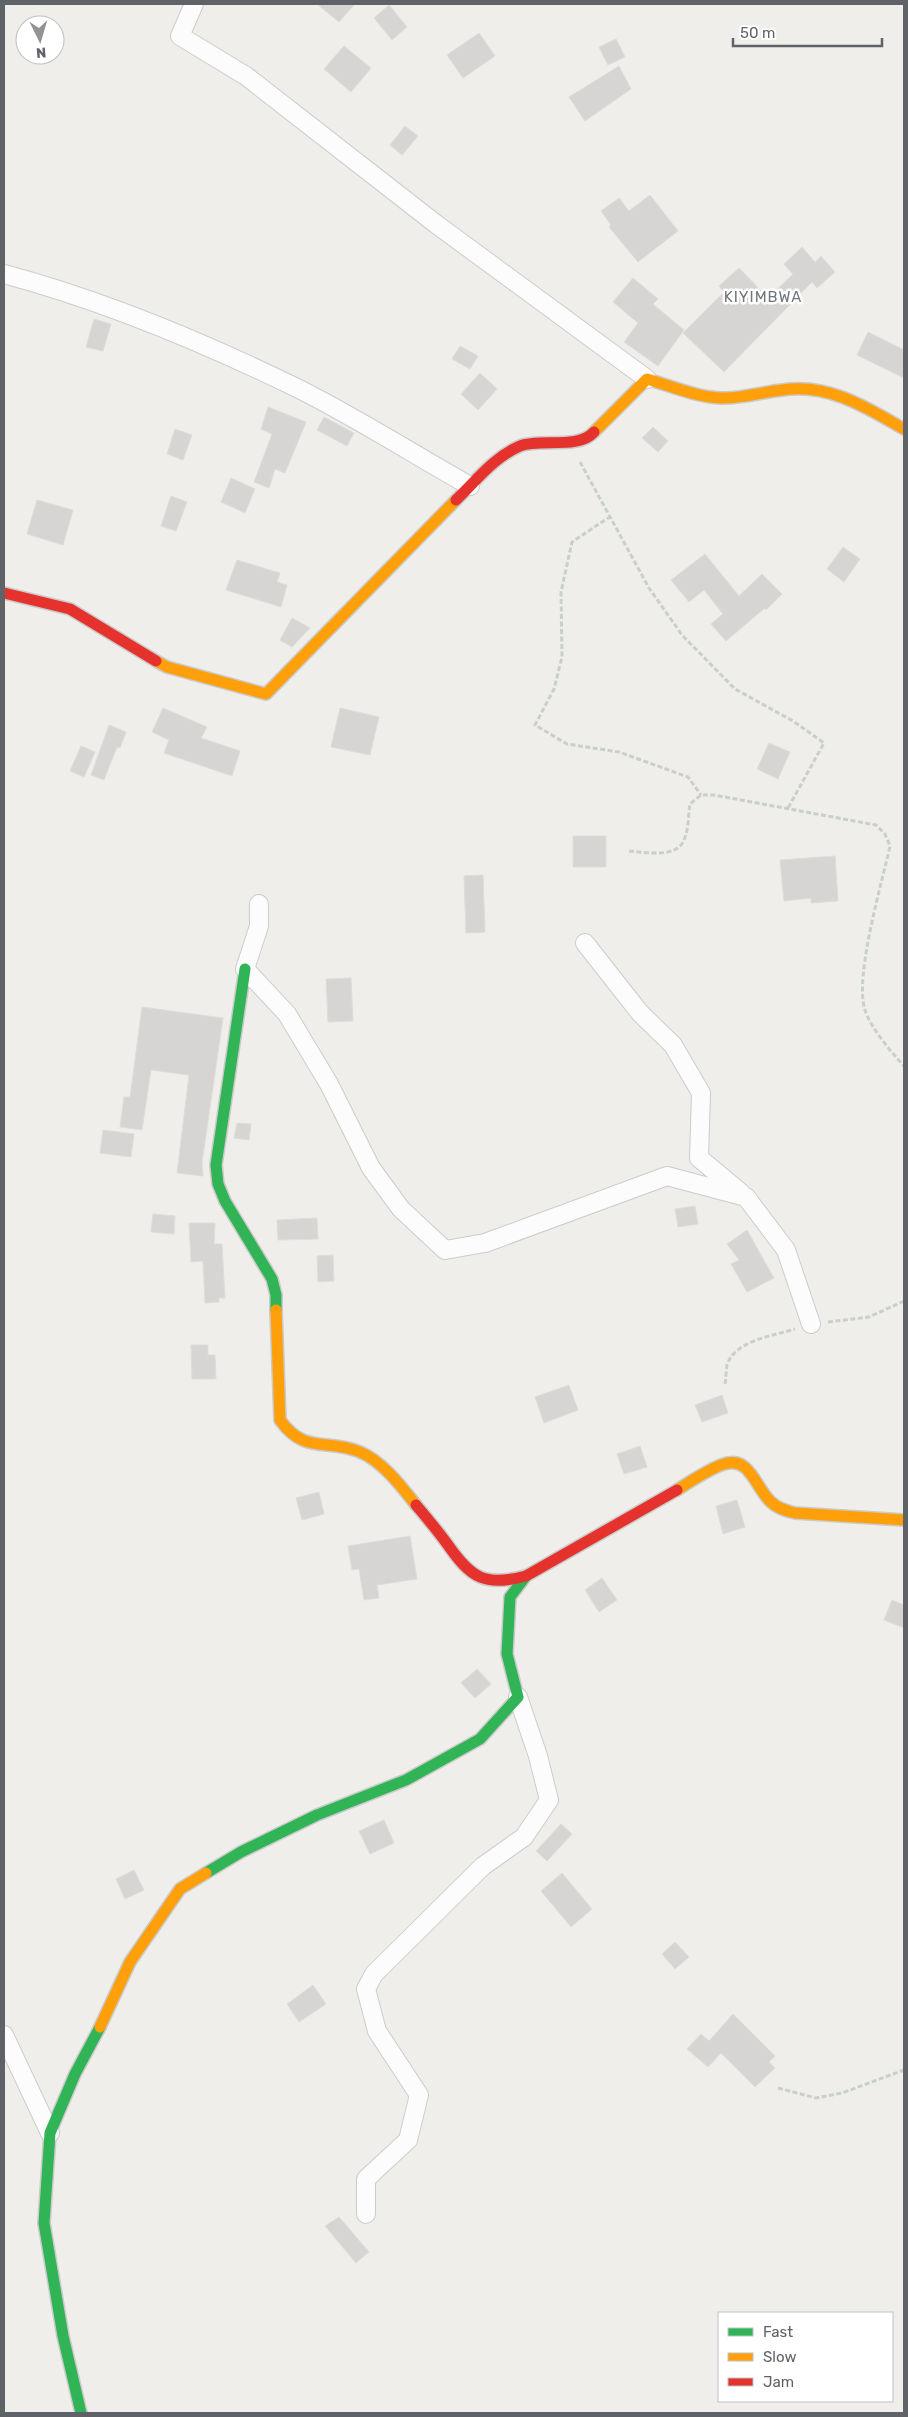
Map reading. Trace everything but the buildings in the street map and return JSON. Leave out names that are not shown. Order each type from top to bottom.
[{"type":"street","points":[[194,4],[180,36],[246,76],[436,224],[647,379],[713,397],[733,398],[779,388],[813,389],[849,398],[904,429]]},
{"type":"street","points":[[4,274],[43,284],[176,333],[300,390],[470,486]]},
{"type":"street","points":[[4,593],[70,609],[166,667],[266,694],[499,457],[522,445],[568,442],[591,436],[647,379]]},
{"type":"street","points":[[259,904],[259,926],[245,969],[216,1166],[218,1184],[225,1201],[249,1237],[272,1279],[274,1287],[280,1420],[286,1432],[298,1442],[357,1449],[373,1460],[425,1515],[470,1573],[490,1580],[509,1581],[526,1576],[722,1464],[735,1460],[745,1465],[768,1499],[779,1508],[795,1514],[904,1520]]},
{"type":"street","points":[[585,943],[640,1013],[673,1044],[701,1093],[699,1158],[746,1197],[786,1250],[811,1324]]},
{"type":"street","points":[[245,969],[287,1014],[329,1084],[371,1168],[401,1209],[445,1250],[485,1244],[667,1176],[746,1197]]},
{"type":"street","points":[[366,2214],[366,2179],[408,2140],[418,2095],[377,2031],[366,1989],[374,1974],[483,1866],[524,1837],[550,1800],[538,1756],[518,1697],[507,1654],[510,1597],[526,1576]]},
{"type":"street","points":[[81,2413],[63,2336],[44,2223],[50,2134],[75,2074],[106,2016],[130,1962],[180,1890],[241,1852],[316,1815],[406,1780],[480,1739],[518,1697]]},
{"type":"street","points":[[4,2035],[50,2134]]},
{"type":"path","points":[[568,442],[611,516],[649,588],[682,635],[735,689],[793,721],[824,743],[788,808]]},
{"type":"path","points":[[611,516],[572,542],[561,592],[562,657],[554,689],[535,725],[567,744],[618,752],[688,777],[701,795]]},
{"type":"path","points":[[629,851],[665,853],[676,849],[684,841],[690,804],[701,795],[714,795],[876,825],[886,834],[890,846],[861,981],[865,1011],[890,1050],[904,1066]]},
{"type":"path","points":[[778,2088],[816,2098],[842,2093],[904,2070]]},
{"type":"traffic: fast","points":[[245,969],[216,1165],[218,1184],[225,1201],[272,1279],[276,1295],[276,1310]]},
{"type":"traffic: fast","points":[[206,1873],[241,1852],[317,1815],[406,1780],[480,1739],[518,1697],[507,1654],[510,1597],[526,1576]]},
{"type":"traffic: fast","points":[[81,2413],[63,2336],[44,2223],[50,2133],[75,2074],[100,2027]]},
{"type":"traffic: slow","points":[[594,432],[647,379],[693,393],[721,398],[799,389],[831,393],[861,405],[904,429]]},
{"type":"traffic: slow","points":[[156,661],[167,667],[266,694],[456,500]]},
{"type":"traffic: slow","points":[[276,1310],[280,1420],[289,1431],[307,1442],[348,1448],[368,1456],[391,1475],[416,1505]]},
{"type":"traffic: slow","points":[[677,1490],[721,1465],[739,1464],[751,1474],[765,1496],[776,1506],[785,1510],[795,1513],[904,1520]]},
{"type":"traffic: slow","points":[[100,2027],[130,1962],[180,1889],[206,1873]]},
{"type":"traffic: jam","points":[[456,500],[502,456],[520,446],[578,441],[594,432]]},
{"type":"traffic: jam","points":[[4,593],[70,609],[156,661]]},
{"type":"traffic: jam","points":[[416,1505],[464,1565],[480,1577],[489,1580],[500,1580],[526,1576],[677,1490]]},
{"type":"district","name":"KIYIMBWA","points":[[763,297]]}]
